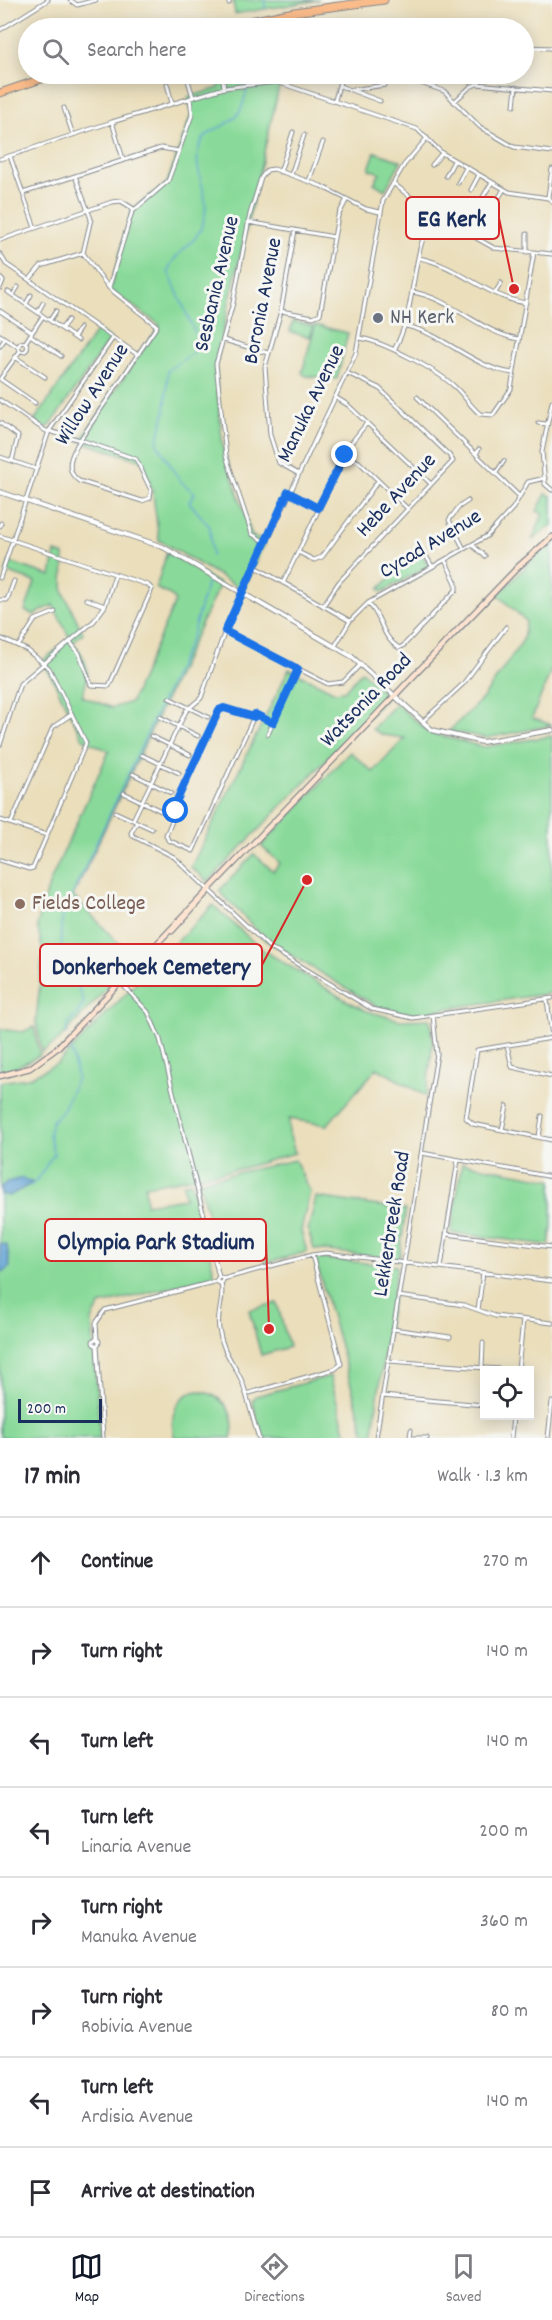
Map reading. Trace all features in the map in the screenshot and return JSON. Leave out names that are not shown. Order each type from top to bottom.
[{"type":"highway","points":[[264,18],[384,0]]},
{"type":"highway","points":[[0,93],[27,84]]},
{"type":"main road","name":"Watsonia Road","points":[[0,1076],[30,1068],[57,1049],[519,566],[552,537]]},
{"type":"street","points":[[19,18],[48,0]]},
{"type":"street","points":[[70,0],[77,5],[96,0]]},
{"type":"street","points":[[0,30],[18,19]]},
{"type":"street","points":[[534,47],[552,48]]},
{"type":"street","points":[[166,84],[172,103]]},
{"type":"street","points":[[109,288],[134,209],[166,184],[179,151],[193,113],[188,84]]},
{"type":"street","points":[[223,84],[224,88]]},
{"type":"street","points":[[0,159],[224,88],[261,84]]},
{"type":"street","points":[[286,84],[417,129],[442,153],[504,189],[512,193],[548,198],[552,201]]},
{"type":"street","points":[[351,90],[386,84]]},
{"type":"street","points":[[424,84],[440,89],[480,127],[514,147],[552,152]]},
{"type":"street","points":[[454,102],[470,87],[477,84],[552,91]]},
{"type":"street","points":[[335,100],[340,86],[380,101]]},
{"type":"street","points":[[514,106],[516,87]]},
{"type":"street","points":[[64,108],[73,135]]},
{"type":"street","points":[[112,122],[123,159]]},
{"type":"street","points":[[293,132],[280,172],[309,181],[366,209],[380,212]]},
{"type":"street","points":[[291,175],[304,135]]},
{"type":"street","name":"Manuka Avenue","points":[[189,708],[199,701],[208,683],[214,655],[288,492],[347,372],[360,338],[380,212],[404,165],[427,138]]},
{"type":"street","points":[[309,181],[322,142]]},
{"type":"street","points":[[23,193],[164,147],[179,151]]},
{"type":"street","points":[[432,165],[442,153]]},
{"type":"street","points":[[10,156],[35,228]]},
{"type":"street","points":[[446,176],[454,161]]},
{"type":"street","points":[[458,183],[466,168]]},
{"type":"street","points":[[548,198],[552,169]]},
{"type":"street","name":"Sesbania Avenue","points":[[265,542],[252,534],[224,446],[216,369],[261,178],[267,170],[280,172]]},
{"type":"street","points":[[471,190],[479,175]]},
{"type":"street","points":[[75,176],[92,221],[83,253]]},
{"type":"street","points":[[483,197],[492,182]]},
{"type":"street","points":[[393,183],[434,214],[494,248],[552,254]]},
{"type":"street","points":[[495,204],[504,189]]},
{"type":"street","points":[[281,311],[313,317],[320,314],[338,216],[347,199]]},
{"type":"street","points":[[0,240],[118,201],[134,209]]},
{"type":"street","points":[[394,350],[406,326],[424,230],[434,214]]},
{"type":"street","points":[[249,222],[334,237]]},
{"type":"street","name":"Boronia Avenue","points":[[295,230],[281,311],[268,353],[265,374],[272,444],[279,463],[297,473]]},
{"type":"street","points":[[526,234],[526,252]]},
{"type":"street","points":[[360,338],[376,340],[394,350],[453,385],[475,410],[484,416],[493,415],[500,409],[511,389],[534,252]]},
{"type":"street","points":[[83,253],[109,288]]},
{"type":"street","points":[[30,279],[41,266],[83,253]]},
{"type":"street","points":[[0,254],[4,262],[138,356]]},
{"type":"street","points":[[419,258],[446,265],[495,293],[510,300],[526,303]]},
{"type":"street","points":[[0,278],[3,281],[0,288]]},
{"type":"street","points":[[495,293],[501,283]]},
{"type":"street","points":[[13,295],[18,287]]},
{"type":"street","name":"Willow Avenue","points":[[80,440],[138,460],[152,492],[149,500],[142,501],[77,479],[69,459],[80,440],[157,326],[109,288]]},
{"type":"street","points":[[8,292],[78,340]]},
{"type":"street","points":[[413,292],[437,298],[499,333],[519,339]]},
{"type":"street","points":[[26,304],[32,295]]},
{"type":"street","points":[[38,312],[43,303]]},
{"type":"street","points":[[0,311],[61,356]]},
{"type":"street","points":[[50,320],[56,311]]},
{"type":"street","points":[[35,403],[0,379],[15,357],[21,343],[25,343],[43,316]]},
{"type":"street","points":[[62,328],[68,320]]},
{"type":"street","points":[[406,326],[427,331],[492,368],[514,373]]},
{"type":"street","points":[[74,337],[80,328]]},
{"type":"street","points":[[0,335],[19,349],[27,349],[25,343]]},
{"type":"street","points":[[0,578],[49,431],[113,338]]},
{"type":"street","points":[[0,346],[5,339]]},
{"type":"street","points":[[224,339],[268,353]]},
{"type":"street","points":[[15,357],[45,377]]},
{"type":"street","name":"Hebe Avenue","points":[[323,606],[339,582],[451,464],[451,457],[375,385],[347,372]]},
{"type":"street","points":[[335,397],[367,423],[432,485]]},
{"type":"street","points":[[417,397],[519,496]]},
{"type":"street","points":[[0,400],[49,431],[80,440]]},
{"type":"street","points":[[551,490],[545,478],[542,452],[552,402]]},
{"type":"street","points":[[0,423],[18,436],[12,461]]},
{"type":"street","points":[[283,583],[353,438],[367,423]]},
{"type":"street","points":[[538,423],[548,424]]},
{"type":"street","points":[[476,454],[479,449]]},
{"type":"street","points":[[345,455],[358,462],[408,509]]},
{"type":"street","points":[[0,457],[36,469]]},
{"type":"street","points":[[496,473],[504,461]]},
{"type":"street","name":"Cycad Avenue","points":[[335,646],[350,621],[368,603],[489,534],[513,508],[528,482],[545,478]]},
{"type":"street","points":[[298,552],[314,560],[322,557],[378,481]]},
{"type":"street","points":[[0,492],[153,542],[361,663],[422,722],[436,731],[482,742],[552,730]]},
{"type":"street","points":[[288,492],[318,508]]},
{"type":"street","points":[[464,549],[449,520],[459,507],[468,501]]},
{"type":"street","points":[[0,536],[150,587],[149,598],[109,686],[91,685],[79,653],[70,642]]},
{"type":"street","points":[[472,545],[485,556]]},
{"type":"street","points":[[423,550],[432,566]]},
{"type":"street","points":[[368,603],[377,612],[386,638],[399,648],[403,646],[456,590],[456,584],[445,560]]},
{"type":"street","points":[[254,566],[350,621]]},
{"type":"street","points":[[0,745],[20,684],[94,621],[105,606],[115,575]]},
{"type":"street","points":[[0,600],[8,600],[14,581]]},
{"type":"street","points":[[86,599],[105,606]]},
{"type":"street","points":[[19,645],[35,620],[55,612]]},
{"type":"street","points":[[422,722],[463,684],[506,627]]},
{"type":"street","points":[[225,631],[328,684],[338,684],[361,663]]},
{"type":"street","points":[[0,638],[19,645],[44,663],[86,745],[33,868],[29,869],[0,860]]},
{"type":"street","points":[[268,734],[298,669]]},
{"type":"street","points":[[169,698],[208,717]]},
{"type":"street","points":[[189,708],[142,802],[131,833],[174,857],[268,947],[357,1001],[372,1008],[405,1017],[552,998]]},
{"type":"street","points":[[254,717],[224,708],[219,710],[176,802],[175,814],[166,833],[168,840],[189,850],[194,849],[254,717],[255,714],[273,723]]},
{"type":"street","points":[[11,823],[53,727],[72,714]]},
{"type":"street","points":[[160,717],[198,736]]},
{"type":"street","points":[[151,736],[190,755]]},
{"type":"street","points":[[142,755],[179,773]]},
{"type":"street","points":[[133,774],[171,793]]},
{"type":"street","points":[[124,793],[161,811]]},
{"type":"street","points":[[116,812],[152,829]]},
{"type":"street","points":[[0,820],[47,835]]},
{"type":"street","points":[[120,982],[148,1012],[160,1039],[220,1280],[223,1297],[218,1317],[219,1329],[227,1358],[246,1394],[259,1438]]},
{"type":"street","points":[[546,999],[552,1037],[477,1051],[466,1117],[470,1123],[552,1140]]},
{"type":"street","name":"Lekkerbreek Road","points":[[376,1438],[437,1050],[433,1015]]},
{"type":"street","points":[[507,1044],[512,1066],[552,1076]]},
{"type":"street","points":[[502,1130],[507,1106]]},
{"type":"street","points":[[539,1137],[542,1116]]},
{"type":"street","points":[[422,1153],[552,1176]]},
{"type":"street","points":[[441,1267],[458,1160]]},
{"type":"street","points":[[447,1234],[552,1247]]},
{"type":"street","points":[[103,1438],[97,1345],[100,1342],[97,1339],[96,1323],[105,1310],[312,1255],[334,1254],[552,1281]]},
{"type":"street","points":[[246,1394],[335,1369],[341,1364],[312,1255]]},
{"type":"street","points":[[478,1310],[483,1273]]},
{"type":"street","points":[[398,1296],[464,1305],[523,1320],[552,1323]]},
{"type":"street","points":[[518,1366],[523,1320]]},
{"type":"street","points":[[393,1329],[450,1337]]},
{"type":"street","points":[[482,1366],[483,1343]]},
{"type":"street","points":[[388,1361],[480,1368]]},
{"type":"street","points":[[382,1396],[480,1405]]},
{"type":"street","points":[[548,1438],[552,1402]]},
{"type":"street","points":[[511,1438],[513,1420]]},
{"type":"street","points":[[411,1430],[410,1437],[427,1438]]},
{"type":"green space","points":[[233,0],[319,0],[235,14]]},
{"type":"green space","points":[[220,84],[280,84],[215,365],[223,449],[252,536],[265,542],[243,590],[159,540],[153,494],[143,461],[80,441],[160,325],[110,290],[132,209],[167,183],[192,112],[188,97],[219,88]]},
{"type":"green space","points":[[375,152],[401,161],[385,190],[374,183],[380,173],[369,169]]},
{"type":"green space","points":[[293,321],[313,326],[310,337],[290,332]]},
{"type":"green space","points":[[315,325],[348,333],[337,379],[306,376],[302,373]]},
{"type":"green space","points":[[97,330],[110,339],[49,427],[45,428],[34,421]]},
{"type":"green space","points":[[546,494],[552,496],[552,525],[533,539],[543,514],[537,511]]},
{"type":"green space","points":[[552,543],[552,668],[532,718],[552,725],[487,738],[449,731],[483,698],[523,640],[526,621],[498,595]]},
{"type":"green space","points":[[419,549],[429,566],[382,592],[379,589]]},
{"type":"green space","points":[[55,552],[64,555],[63,591],[83,633],[73,642],[87,668],[87,681],[82,696],[112,708],[131,702],[175,602],[172,596],[156,588],[167,552],[220,584],[73,896],[134,959],[59,1040],[42,1052],[36,1022],[43,952],[37,925],[50,882],[109,751],[83,739],[52,678],[41,662],[70,639],[53,605],[34,615],[25,611],[35,582],[6,572],[9,562],[51,576]]},
{"type":"green space","points":[[289,669],[335,692],[344,691],[362,671],[384,693],[384,700],[208,882],[191,867]]},
{"type":"green space","points":[[396,704],[430,733],[484,747],[552,736],[552,993],[410,1014],[378,1007],[267,941],[219,891],[254,854],[273,871],[280,863],[261,846],[350,752],[373,772],[405,738],[383,735],[372,729]]},
{"type":"green space","points":[[213,905],[261,949],[344,999],[367,1011],[400,1020],[430,1019],[433,1042],[426,1096],[377,1068],[327,1125],[289,1119],[289,1133],[295,1153],[243,1168],[145,1186],[146,1204],[185,1198],[183,1184],[191,1182],[215,1276],[100,1305],[92,1320],[100,1438],[0,1438],[0,1082],[28,1078],[58,1063]]},
{"type":"green space","points":[[34,1027],[40,1055],[13,1069],[0,1071],[0,1029],[22,1032]]},
{"type":"green space","points":[[295,1160],[310,1192],[301,1231],[307,1252],[266,1263],[263,1251],[255,1253],[252,1240],[217,1250],[199,1181]]},
{"type":"green space","points":[[462,1163],[552,1180],[552,1227],[549,1245],[451,1233]]},
{"type":"green space","points":[[316,1197],[406,1210],[399,1260],[314,1249],[308,1230]]},
{"type":"green space","points":[[315,1258],[397,1266],[372,1438],[366,1438]]},
{"type":"green space","points":[[277,1303],[289,1347],[261,1355],[249,1310]]},
{"type":"green space","points":[[330,1376],[347,1438],[263,1438],[252,1401],[256,1396]]},
{"type":"green space","points":[[199,1391],[215,1396],[227,1407],[232,1421],[231,1438],[175,1438],[173,1415],[179,1402],[191,1393]]},
{"type":"water","points":[[22,1178],[33,1183],[9,1196],[1,1194],[0,1188],[7,1182]]},
{"type":"water","points":[[0,1243],[7,1245],[10,1267],[4,1272],[0,1271]]},
{"type":"waterway","points":[[265,0],[265,8]]},
{"type":"waterway","points":[[212,556],[210,527],[189,502],[195,493],[181,482],[157,443],[165,412],[168,370],[194,352],[198,340],[168,271],[176,257],[198,233],[205,214],[205,197],[198,162],[200,145],[207,135],[234,119],[238,114],[245,100],[248,84]]},
{"type":"waterway","points":[[67,1034],[67,1027],[84,1004],[63,950],[61,940],[63,915],[191,639],[207,583]]},
{"type":"waterway","points":[[31,1185],[38,1179],[54,1155],[49,1134],[52,1121],[62,1112],[77,1078],[69,1041]]},
{"type":"place","name":"EG Kerk","points":[[514,289]]},
{"type":"place","name":"NH Kerk","points":[[378,318]]},
{"type":"place","name":"Donkerhoek Cemetery","points":[[307,880]]},
{"type":"place","name":"Fields College","points":[[20,904]]},
{"type":"place","name":"Olympia Park Stadium","points":[[269,1329]]},
{"type":"route","points":[[176,811],[176,802],[219,710],[224,708],[254,717],[255,714],[273,723],[298,669],[225,631],[288,492],[318,508],[345,455]]}]
